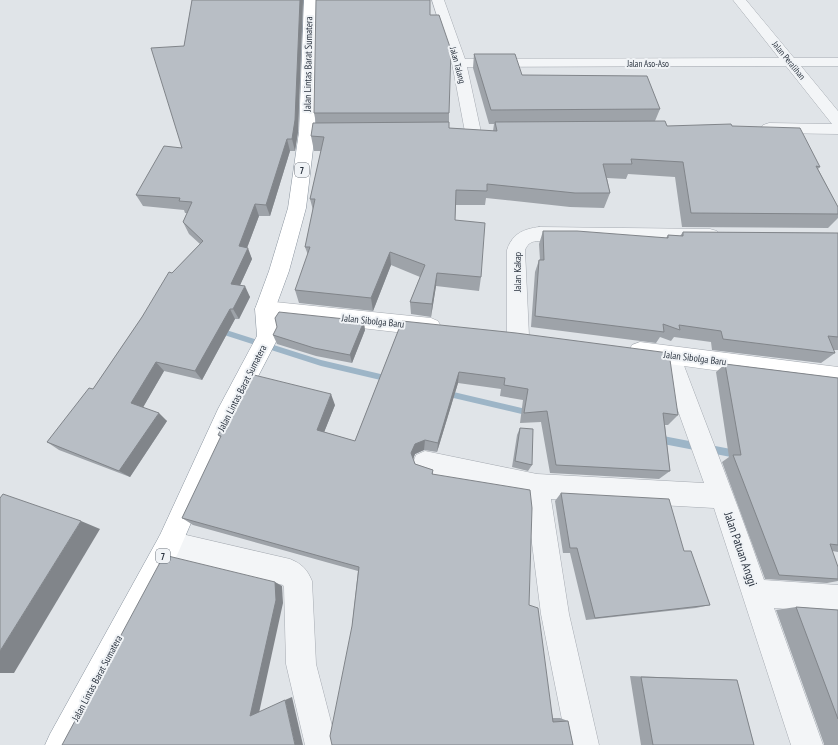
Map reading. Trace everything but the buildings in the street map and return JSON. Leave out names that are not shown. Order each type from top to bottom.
[{"type":"main road","name":"Jalan Lintas Barat Sumatera","points":[[61,745],[169,544],[226,416],[268,336],[265,310],[279,271],[297,208],[314,132],[310,0]]},
{"type":"main road","name":"Jalan Sibolga Baru","points":[[265,310],[446,329]]},
{"type":"main road","points":[[510,336],[540,339]]},
{"type":"main road","name":"Jalan Sibolga Baru","points":[[623,349],[838,377]]},
{"type":"street","name":"Jalan Talang","points":[[438,0],[481,132],[457,132]]},
{"type":"street","name":"Jalan Peralihan","points":[[739,0],[838,121]]},
{"type":"street","name":"Jalan Aso-Aso","points":[[459,63],[838,62]]},
{"type":"street","points":[[754,128],[838,129]]},
{"type":"street","name":"Jalan Kakap","points":[[510,336],[517,244],[521,239],[528,235],[728,236]]},
{"type":"street","name":"Jalan Patuan Anggi","points":[[669,355],[702,447],[722,496],[807,745]]},
{"type":"street","points":[[426,463],[537,486],[722,496]]},
{"type":"street","points":[[537,486],[555,614],[583,745]]},
{"type":"street","points":[[169,544],[290,573],[298,581],[302,664],[321,745]]},
{"type":"street","points":[[756,593],[838,599]]},
{"type":"waterway","points":[[220,331],[321,363],[389,379]]},
{"type":"waterway","points":[[445,393],[530,413]]},
{"type":"waterway","points":[[658,439],[736,454]]}]
